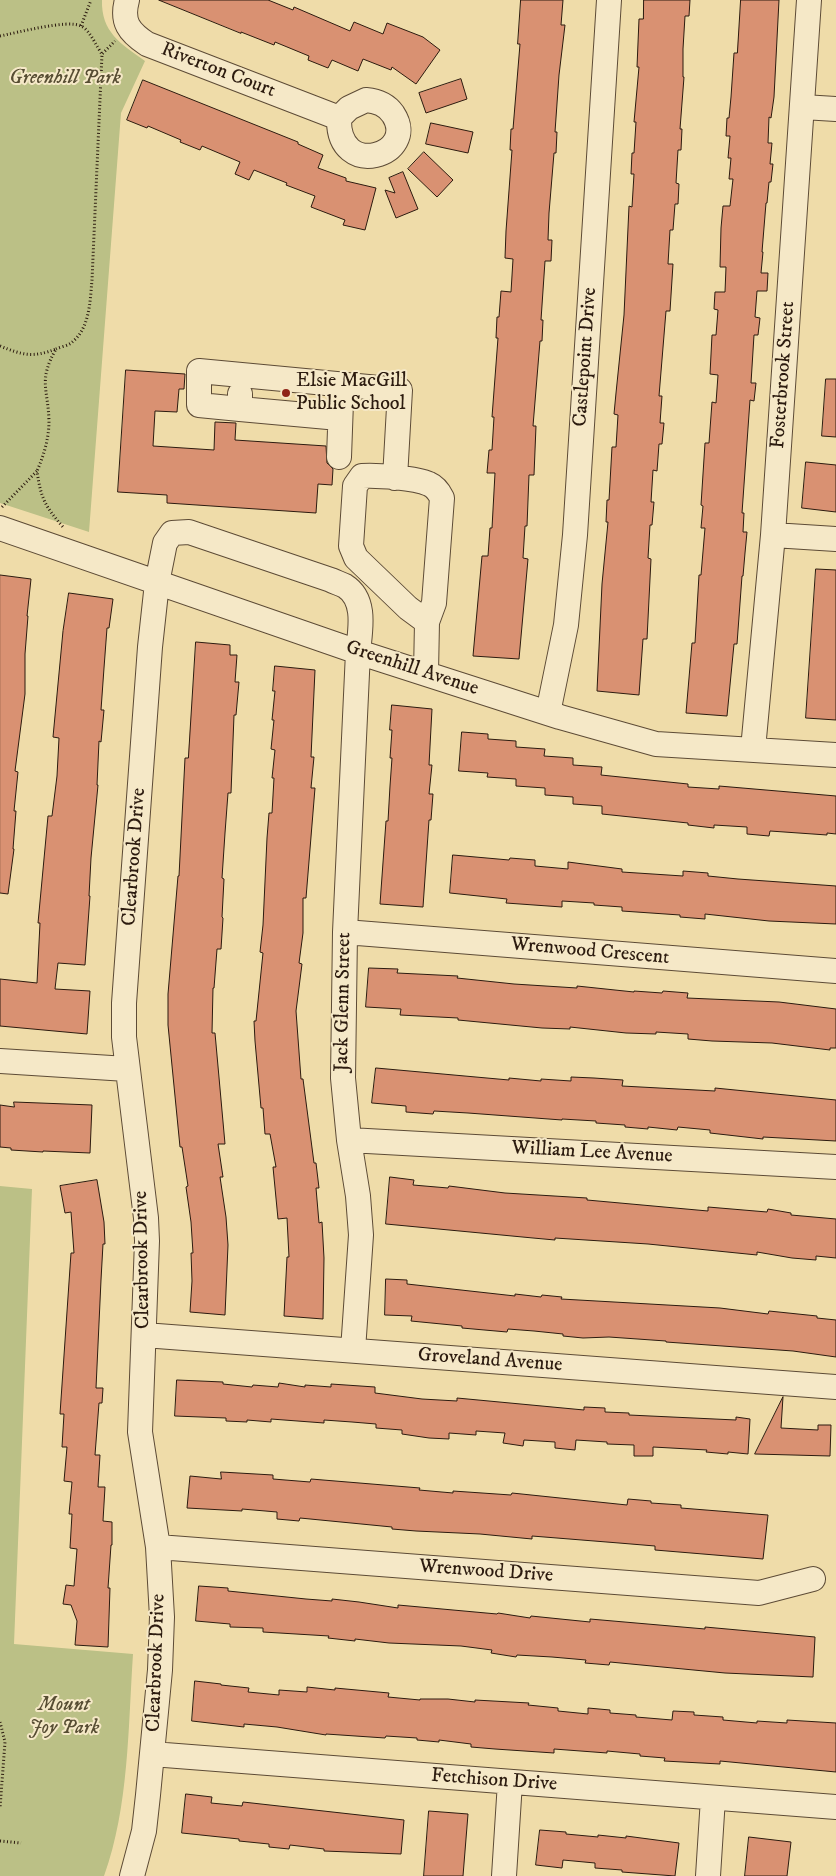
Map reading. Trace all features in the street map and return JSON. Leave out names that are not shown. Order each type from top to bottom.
[{"type":"street","name":"Riverton Court","points":[[127,0],[125,16],[128,26],[134,35],[147,44],[339,118]]},
{"type":"street","name":"Castlepoint Drive","points":[[548,713],[566,625],[574,544],[609,0]]},
{"type":"street","name":"Fosterbrook Street","points":[[753,749],[773,535],[809,0]]},
{"type":"street","points":[[803,107],[836,109]]},
{"type":"street","points":[[340,418],[199,404],[199,371],[400,390],[395,478]]},
{"type":"street","points":[[240,408],[241,375]]},
{"type":"street","points":[[285,414],[288,380]]},
{"type":"street","points":[[339,457],[342,385]]},
{"type":"street","points":[[426,673],[427,622],[434,596],[442,498],[439,491],[429,484],[395,478],[362,476],[354,486],[351,546],[356,558],[390,592],[427,622]]},
{"type":"street","name":"Greenhill Avenue","points":[[1,518],[157,583],[358,652],[548,713],[656,744],[836,755]]},
{"type":"street","name":"Clearbrook Drive","points":[[132,1876],[144,1831],[160,1670],[162,1617],[158,1547],[140,1432],[146,1218],[127,1069],[124,1037],[124,1002],[150,647],[157,583],[165,543],[172,533],[189,532],[347,587],[357,600],[361,617],[358,652]]},
{"type":"street","points":[[773,535],[836,538]]},
{"type":"street","points":[[390,592],[434,596]]},
{"type":"street","name":"Jack Glenn Street","points":[[353,1350],[361,1235],[358,1196],[348,1140],[343,1078],[344,932],[358,652]]},
{"type":"street","name":"Wrenwood Crescent","points":[[344,932],[836,971]]},
{"type":"street","points":[[0,1061],[127,1069]]},
{"type":"street","name":"William Lee Avenue","points":[[348,1140],[836,1166]]},
{"type":"street","name":"Groveland Avenue","points":[[144,1335],[836,1387]]},
{"type":"street","name":"Wrenwood Drive","points":[[158,1547],[759,1593],[813,1579]]},
{"type":"street","name":"Fetchison Drive","points":[[152,1754],[836,1808]]},
{"type":"street","points":[[504,1876],[510,1782]]},
{"type":"street","points":[[708,1876],[714,1798]]},
{"type":"path","points":[[81,26],[91,0]]},
{"type":"path","points":[[0,36],[57,25],[81,26],[102,54],[92,280],[88,317],[71,343],[42,354],[16,353],[0,346]]},
{"type":"path","points":[[102,54],[118,39]]},
{"type":"path","points":[[1,518],[37,471],[48,438],[49,421],[45,377],[47,365],[56,349]]},
{"type":"path","points":[[37,471],[43,501],[63,527]]},
{"type":"path","points":[[0,1722],[5,1742],[0,1808]]},
{"type":"path","points":[[0,1841],[21,1843]]},
{"type":"green space","name":"Greenhill Park","points":[[0,0],[102,0],[105,21],[109,29],[121,43],[145,61],[121,113],[89,532],[0,503]]},
{"type":"green space","name":"Mount Joy Park","points":[[0,1186],[32,1189],[14,1644],[133,1654],[123,1795],[112,1849],[104,1876],[0,1876]]},
{"type":"building","points":[[159,0],[268,0],[293,10],[294,7],[350,31],[354,22],[383,34],[387,23],[423,37],[440,50],[416,84],[392,67],[391,70],[363,59],[358,71],[332,60],[328,68],[308,60],[309,56],[275,42],[274,45]]},
{"type":"building","points":[[521,0],[563,0],[561,25],[565,25],[559,75],[555,132],[557,132],[556,153],[554,153],[549,213],[548,240],[552,240],[551,261],[545,261],[541,320],[543,320],[542,341],[540,341],[533,426],[536,426],[534,475],[529,475],[527,526],[525,526],[523,558],[528,559],[519,659],[473,656],[482,556],[488,556],[490,528],[492,528],[495,473],[487,473],[489,450],[492,450],[494,417],[492,417],[498,338],[496,338],[497,317],[499,317],[501,291],[511,292],[513,259],[505,258],[512,150],[510,150],[511,129],[513,129],[520,44],[518,44]]},
{"type":"building","points":[[644,0],[690,0],[689,16],[685,16],[683,49],[684,77],[680,129],[682,129],[681,150],[678,150],[676,183],[679,184],[678,204],[675,204],[673,230],[670,230],[668,264],[673,264],[670,311],[666,311],[659,396],[662,396],[660,423],[664,423],[662,444],[659,444],[657,471],[653,470],[651,502],[654,502],[652,525],[650,525],[648,558],[651,559],[647,639],[643,639],[639,695],[597,691],[602,584],[608,522],[606,522],[607,500],[609,500],[612,447],[616,447],[618,415],[614,414],[624,315],[629,206],[632,207],[634,174],[631,174],[639,67],[637,67],[639,19],[643,19]]},
{"type":"building","points":[[741,0],[779,0],[774,97],[771,118],[769,117],[768,143],[772,143],[770,164],[773,164],[766,203],[761,273],[768,273],[767,291],[757,291],[755,317],[760,318],[758,335],[754,335],[751,383],[756,383],[754,401],[750,400],[742,513],[744,513],[743,532],[747,532],[737,644],[734,644],[727,716],[686,713],[692,643],[695,643],[699,575],[701,575],[705,528],[701,528],[703,506],[701,505],[705,443],[709,443],[712,402],[716,403],[718,375],[710,374],[712,335],[716,335],[718,310],[714,309],[715,292],[725,292],[726,267],[720,267],[721,228],[723,206],[730,206],[733,179],[729,179],[731,158],[728,158],[730,136],[726,136],[734,53],[737,53]]},
{"type":"building","points":[[461,79],[467,99],[426,113],[419,93]]},
{"type":"building","points":[[143,80],[298,142],[298,144],[323,155],[318,168],[346,178],[346,181],[376,188],[365,230],[343,225],[345,220],[311,207],[315,196],[286,185],[287,183],[254,170],[249,180],[235,174],[240,162],[202,146],[200,150],[148,126],[147,128],[127,120]]},
{"type":"building","points":[[431,123],[473,132],[468,153],[426,144]]},
{"type":"building","points":[[424,152],[453,180],[437,197],[408,169]]},
{"type":"building","points":[[403,172],[418,209],[396,218],[385,190],[395,193],[389,178]]},
{"type":"building","points":[[126,370],[185,374],[184,389],[179,389],[177,412],[155,411],[153,446],[214,450],[215,422],[236,423],[235,440],[326,446],[327,463],[333,469],[332,485],[318,484],[316,513],[167,503],[167,495],[118,492]]},
{"type":"building","points":[[826,379],[836,379],[836,437],[822,436]]},
{"type":"building","points":[[806,462],[836,465],[836,512],[802,508]]},
{"type":"building","points":[[816,569],[836,570],[836,720],[806,718]]},
{"type":"building","points":[[0,575],[31,579],[25,654],[25,694],[15,771],[18,772],[14,811],[16,811],[14,849],[8,894],[0,893]]},
{"type":"building","points":[[69,593],[113,599],[109,628],[107,628],[101,710],[104,710],[101,742],[99,741],[98,785],[91,858],[85,965],[58,963],[55,989],[90,991],[87,1034],[0,1026],[0,979],[37,983],[40,923],[38,923],[48,816],[52,816],[57,776],[59,738],[53,737],[63,631]]},
{"type":"building","points":[[196,642],[230,645],[230,655],[237,655],[235,682],[239,682],[236,715],[234,715],[231,793],[228,793],[225,833],[221,949],[217,949],[213,988],[212,1033],[215,1033],[225,1144],[218,1144],[223,1177],[220,1177],[228,1245],[225,1315],[190,1312],[191,1253],[193,1253],[191,1222],[186,1187],[188,1186],[182,1147],[180,1147],[168,1025],[168,994],[179,876],[185,758],[188,758]]},
{"type":"building","points":[[275,666],[315,670],[311,757],[314,757],[311,788],[315,788],[306,898],[303,898],[303,933],[299,963],[302,964],[296,1011],[301,1079],[303,1079],[314,1163],[316,1163],[319,1188],[316,1188],[319,1223],[322,1222],[324,1258],[323,1319],[284,1316],[287,1257],[289,1257],[287,1218],[278,1219],[273,1167],[276,1167],[270,1134],[265,1134],[255,1041],[254,1021],[256,1021],[263,953],[260,952],[267,838],[269,813],[272,813],[274,778],[272,778],[275,750],[271,749],[274,720],[272,720]]},
{"type":"building","points":[[392,705],[432,709],[429,765],[432,765],[429,794],[433,794],[431,820],[429,820],[423,907],[380,904],[392,758],[390,758],[392,730],[390,730]]},
{"type":"building","points":[[462,732],[488,734],[488,739],[516,741],[516,747],[545,749],[544,756],[573,758],[573,765],[602,767],[601,775],[688,784],[688,787],[719,789],[719,786],[836,796],[836,834],[770,831],[769,836],[747,834],[747,827],[714,825],[714,828],[688,825],[688,823],[602,814],[602,806],[573,804],[573,797],[545,795],[545,788],[516,786],[516,779],[487,777],[488,773],[459,771]]},
{"type":"building","points":[[453,855],[509,860],[510,858],[535,860],[535,866],[568,869],[568,862],[622,869],[622,872],[683,876],[683,871],[708,873],[708,876],[738,879],[836,886],[836,924],[769,921],[705,914],[705,919],[680,917],[680,915],[622,911],[622,907],[594,905],[594,903],[562,901],[562,907],[506,903],[507,899],[450,893]]},
{"type":"building","points":[[369,968],[398,969],[397,973],[458,976],[457,978],[514,984],[577,988],[577,986],[634,992],[662,993],[663,991],[688,993],[687,998],[779,1002],[836,1009],[836,1048],[830,1048],[830,1050],[772,1043],[688,1039],[688,1034],[626,1033],[570,1027],[570,1029],[542,1028],[458,1020],[458,1018],[400,1015],[401,1009],[366,1007]]},
{"type":"building","points":[[376,1068],[509,1080],[509,1078],[571,1081],[571,1077],[623,1080],[622,1086],[715,1091],[715,1088],[836,1100],[836,1141],[763,1137],[763,1139],[710,1133],[710,1130],[678,1127],[677,1130],[648,1127],[648,1129],[596,1123],[596,1121],[434,1111],[433,1114],[406,1112],[406,1106],[372,1103]]},
{"type":"building","points":[[14,1102],[92,1105],[90,1153],[11,1150],[11,1148],[0,1147],[0,1105],[14,1107]]},
{"type":"building","points":[[390,1177],[414,1180],[413,1185],[448,1188],[449,1186],[505,1193],[587,1198],[587,1200],[708,1211],[708,1207],[767,1212],[768,1209],[791,1213],[791,1215],[836,1219],[836,1258],[816,1256],[816,1260],[757,1252],[757,1255],[648,1244],[555,1238],[555,1240],[386,1224]]},
{"type":"building","points":[[97,1180],[104,1222],[105,1244],[103,1244],[96,1388],[103,1388],[102,1403],[99,1403],[95,1455],[100,1455],[98,1487],[105,1487],[103,1521],[112,1522],[108,1588],[110,1588],[108,1647],[75,1645],[77,1621],[71,1605],[63,1604],[66,1585],[74,1586],[77,1549],[70,1548],[72,1514],[69,1514],[72,1482],[64,1481],[67,1447],[62,1447],[64,1414],[60,1414],[71,1253],[74,1253],[71,1212],[65,1213],[60,1186]]},
{"type":"building","points":[[386,1279],[407,1280],[407,1284],[515,1296],[515,1294],[541,1297],[542,1295],[562,1297],[561,1299],[720,1308],[768,1314],[769,1311],[817,1316],[817,1318],[836,1320],[836,1357],[793,1351],[666,1341],[609,1337],[583,1338],[563,1336],[563,1334],[508,1329],[507,1332],[411,1321],[412,1316],[385,1315]]},
{"type":"building","points":[[177,1380],[223,1382],[223,1384],[252,1387],[253,1385],[278,1387],[279,1383],[305,1387],[305,1385],[331,1387],[331,1384],[375,1387],[375,1393],[422,1399],[457,1401],[457,1398],[584,1410],[584,1407],[605,1408],[605,1412],[629,1413],[629,1415],[736,1420],[736,1417],[750,1419],[748,1454],[653,1447],[653,1456],[634,1456],[634,1445],[576,1440],[575,1450],[555,1448],[555,1442],[524,1440],[523,1446],[503,1443],[505,1433],[476,1431],[476,1435],[449,1433],[449,1439],[429,1438],[402,1434],[402,1430],[376,1428],[376,1424],[324,1420],[324,1423],[271,1419],[271,1422],[247,1420],[247,1422],[226,1421],[226,1418],[175,1416]]},
{"type":"building","points":[[783,1397],[781,1428],[818,1430],[818,1425],[831,1425],[830,1456],[755,1454]]},
{"type":"building","points":[[221,1472],[273,1475],[273,1479],[310,1482],[311,1479],[420,1488],[419,1490],[453,1493],[453,1491],[511,1495],[512,1493],[627,1505],[628,1499],[681,1505],[681,1508],[768,1515],[763,1559],[655,1550],[655,1546],[619,1543],[532,1536],[532,1539],[416,1531],[300,1518],[299,1521],[277,1519],[277,1512],[187,1508],[190,1476],[221,1479]]},
{"type":"building","points":[[199,1586],[228,1588],[228,1591],[332,1601],[332,1599],[398,1608],[398,1605],[498,1613],[530,1618],[531,1616],[590,1622],[590,1619],[815,1637],[813,1677],[725,1673],[610,1662],[609,1665],[585,1663],[586,1660],[552,1657],[517,1655],[516,1657],[491,1653],[492,1650],[461,1646],[389,1643],[355,1639],[355,1641],[328,1638],[329,1636],[263,1632],[263,1628],[230,1627],[230,1624],[196,1621]]},
{"type":"building","points":[[195,1681],[249,1688],[248,1692],[279,1695],[279,1690],[307,1692],[307,1687],[335,1690],[335,1688],[389,1693],[388,1697],[420,1700],[448,1699],[475,1702],[475,1700],[529,1703],[528,1705],[558,1708],[558,1711],[588,1714],[588,1708],[610,1710],[610,1713],[672,1720],[673,1711],[694,1712],[694,1715],[723,1717],[723,1720],[757,1723],[757,1721],[787,1723],[787,1720],[836,1723],[836,1772],[720,1761],[720,1764],[664,1761],[665,1758],[607,1751],[607,1753],[554,1749],[554,1753],[495,1749],[471,1747],[471,1744],[439,1740],[439,1742],[386,1736],[385,1738],[326,1735],[277,1727],[244,1724],[244,1727],[192,1721]]},
{"type":"building","points":[[186,1794],[212,1797],[211,1803],[242,1806],[243,1802],[404,1820],[401,1854],[324,1851],[324,1849],[290,1845],[289,1849],[269,1847],[269,1844],[239,1841],[239,1839],[182,1833]]},
{"type":"building","points":[[429,1811],[468,1814],[463,1876],[424,1876]]},
{"type":"building","points":[[540,1830],[598,1837],[598,1835],[626,1838],[626,1836],[679,1843],[675,1876],[622,1872],[622,1870],[595,1868],[595,1863],[563,1860],[562,1868],[536,1865]]},
{"type":"building","points":[[749,1837],[791,1842],[787,1876],[745,1876]]},
{"type":"place","name":"Elsie MacGill Public School","points":[[286,393]]}]
